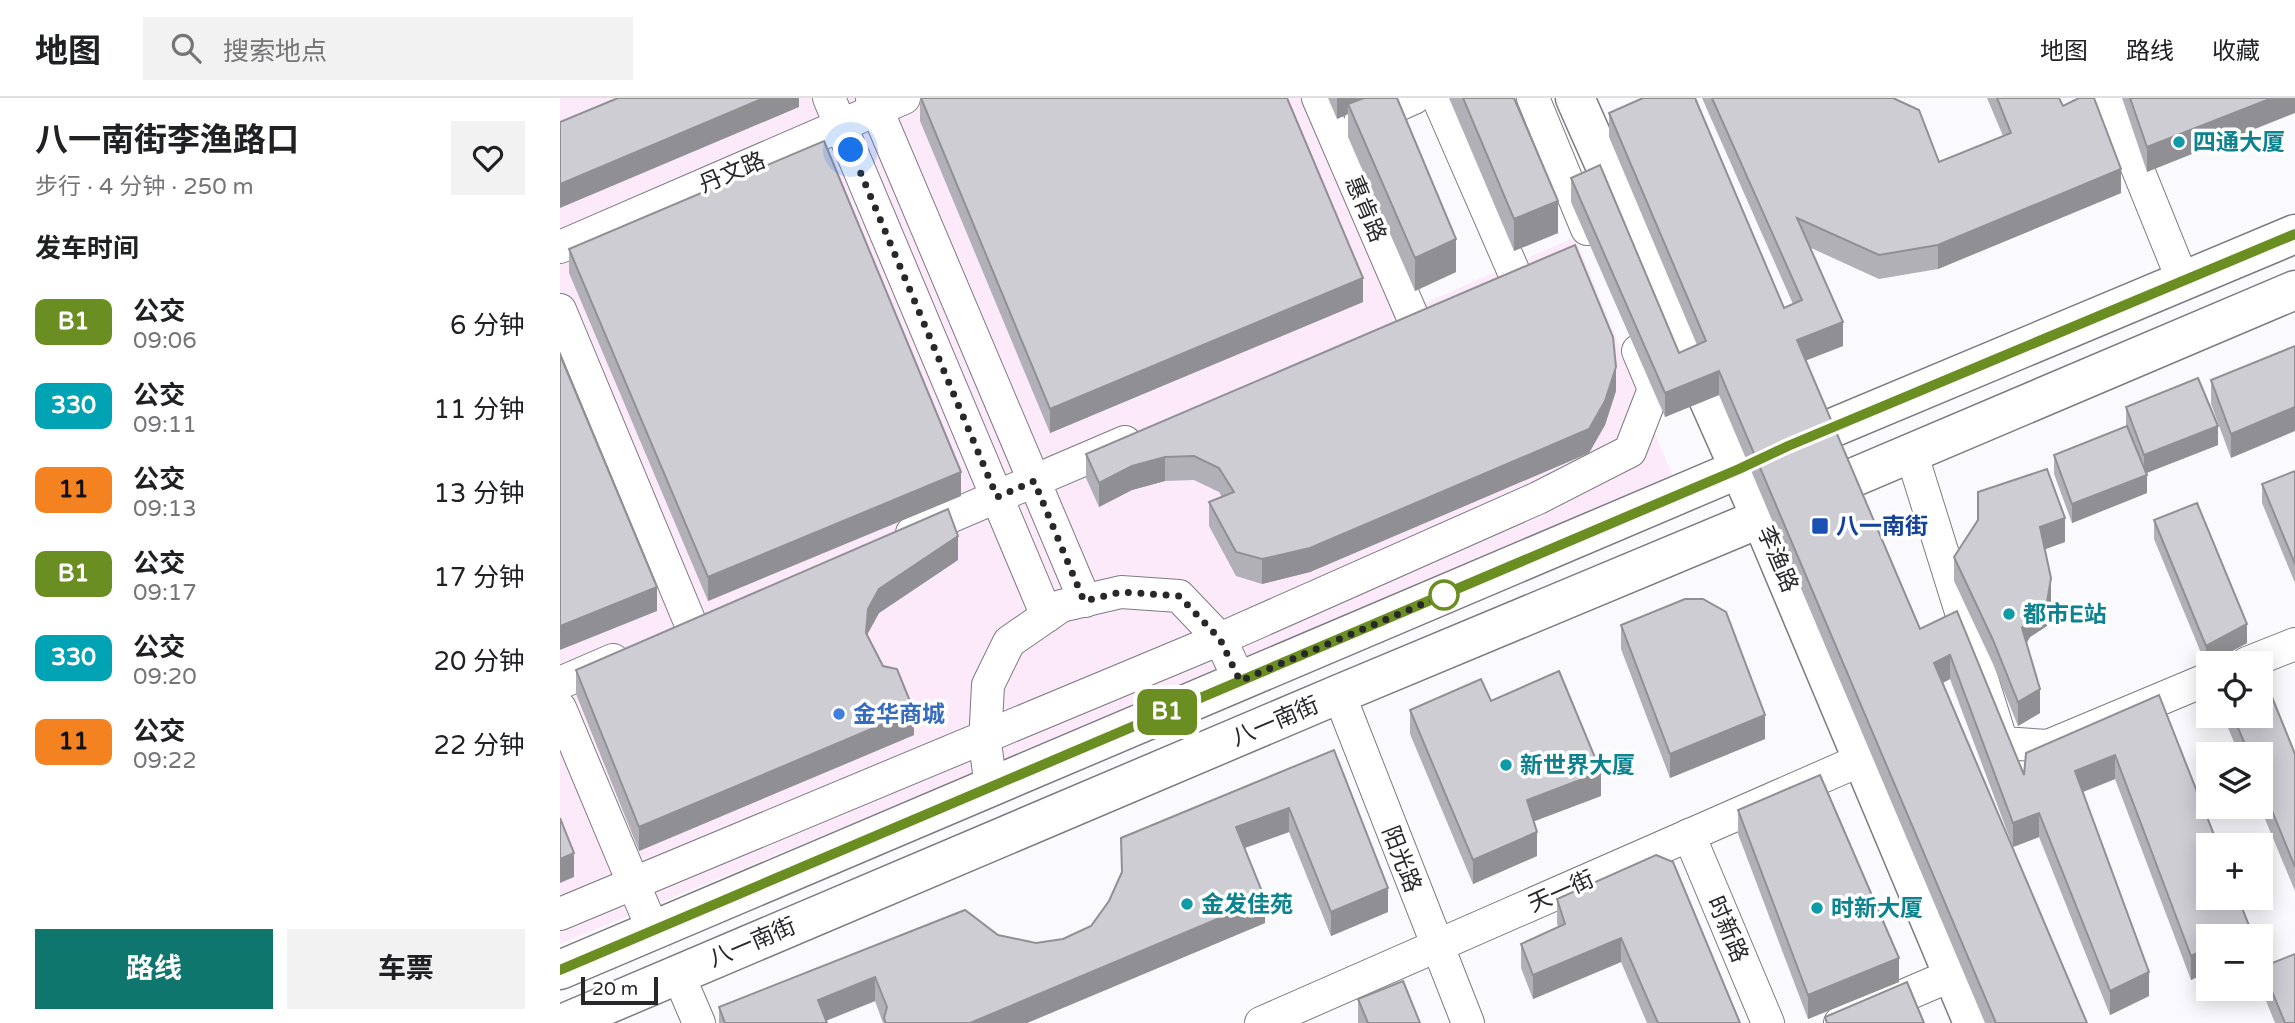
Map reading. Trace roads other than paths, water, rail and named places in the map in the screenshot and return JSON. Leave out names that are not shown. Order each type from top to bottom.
[{"type":"main road","name":"李渔路","points":[[1575,98],[1761,519],[1973,1023]]},
{"type":"main road","points":[[560,970],[1739,469],[1783,433],[2183,281],[2295,234]]},
{"type":"main road","name":"八一南街","points":[[564,1023],[1339,694],[1761,519],[2295,290]]},
{"type":"main road","points":[[1783,433],[1828,532]]},
{"type":"street","name":"惠肯路","points":[[1318,98],[1414,320]]},
{"type":"street","points":[[1334,134],[1414,98]]},
{"type":"street","points":[[1438,98],[1515,278]]},
{"type":"street","points":[[1533,98],[1588,252],[1633,228]]},
{"type":"street","points":[[2109,98],[2183,281]]},
{"type":"street","points":[[884,102],[1084,601]]},
{"type":"street","name":"丹文路","points":[[560,247],[835,112],[884,102]]},
{"type":"street","points":[[835,112],[1047,616]]},
{"type":"street","points":[[560,310],[680,632],[560,683]]},
{"type":"street","points":[[560,914],[1220,639],[1538,498],[1630,451],[1654,389],[1629,329]]},
{"type":"street","points":[[883,545],[1148,432]]},
{"type":"street","points":[[1912,452],[2002,743],[2049,746],[2196,684]]},
{"type":"street","points":[[991,787],[986,736],[988,685],[1009,642],[1061,606],[1121,592],[1179,596],[1220,639],[1240,681]]},
{"type":"street","points":[[2273,652],[2295,643]]},
{"type":"street","name":"阳光路","points":[[1339,694],[1468,1023]]},
{"type":"street","points":[[560,708],[653,930]]},
{"type":"street","name":"天一街","points":[[1261,1023],[1863,759]]},
{"type":"street","name":"时新路","points":[[1689,835],[1768,1023]]},
{"type":"street","points":[[678,974],[699,1023]]},
{"type":"street","points":[[1840,1023],[1952,975]]},
{"type":"place","name":"四通大厦","points":[[2179,142]]},
{"type":"place","name":"八一南街","points":[[1820,526]]},
{"type":"place","name":"都市E站","points":[[2009,614]]},
{"type":"place","name":"金华商城","points":[[839,714]]},
{"type":"place","name":"新世界大厦","points":[[1506,765]]},
{"type":"place","name":"金发佳苑","points":[[1187,904]]},
{"type":"place","name":"时新大厦","points":[[1817,908]]}]
